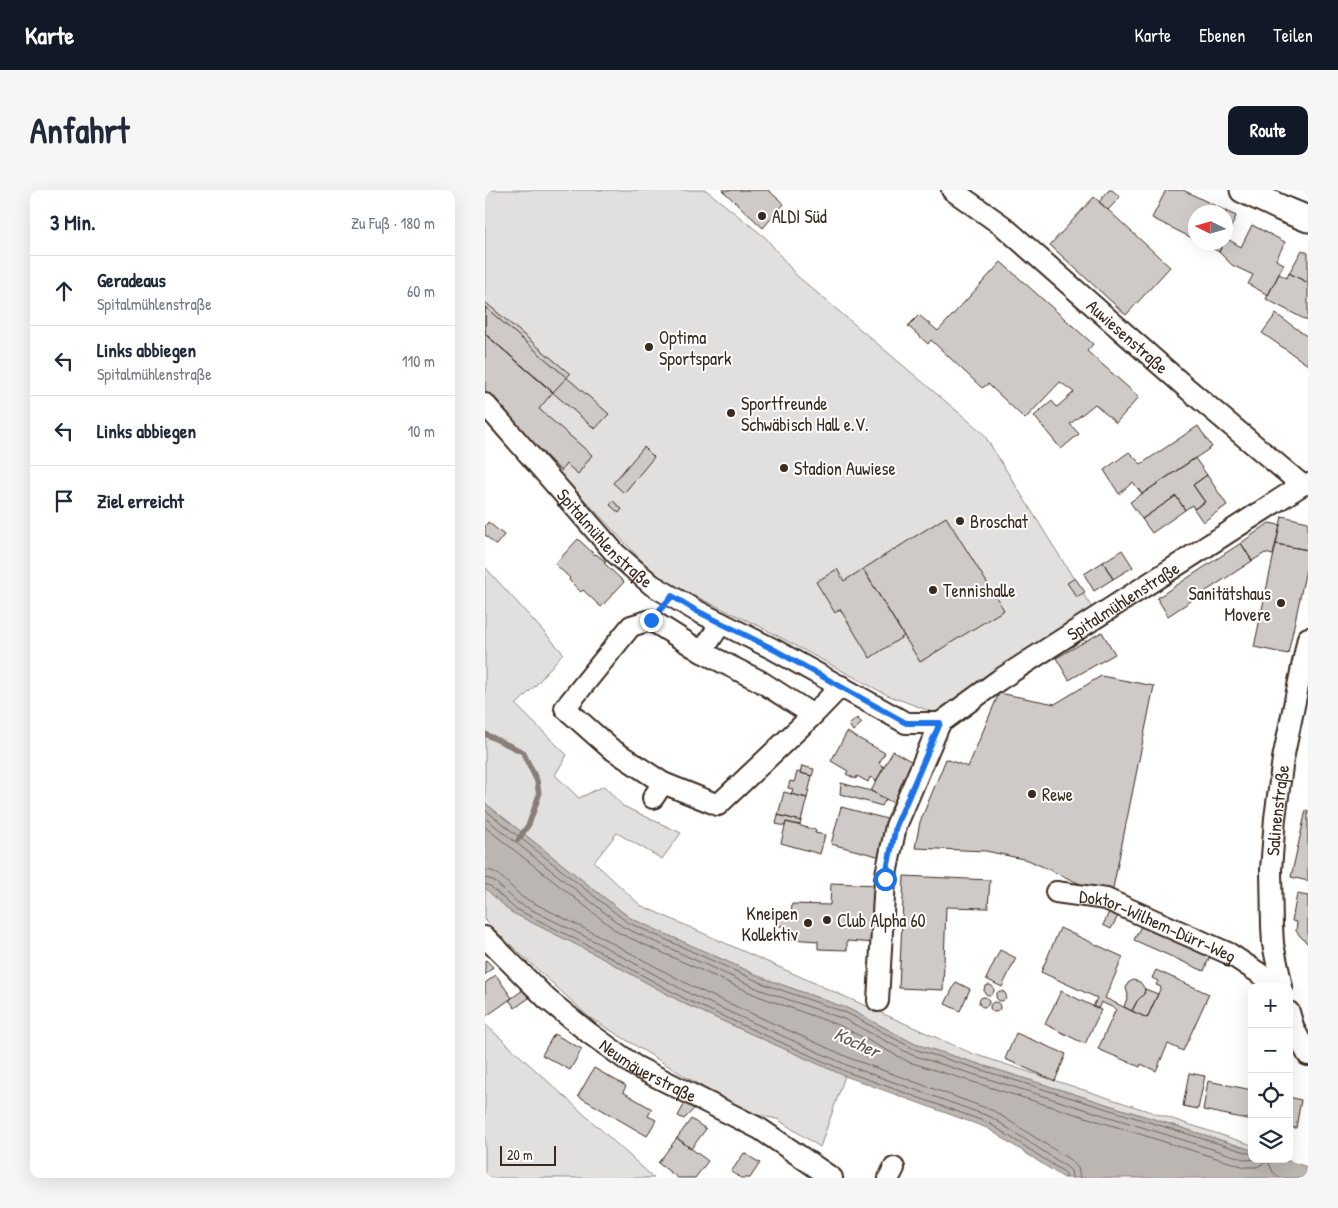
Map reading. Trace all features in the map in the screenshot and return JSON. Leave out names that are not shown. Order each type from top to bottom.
[{"type":"main road","points":[[1243,190],[1308,220]]},
{"type":"street","name":"Auwiesenstraße","points":[[952,190],[1003,226],[1189,390],[1305,484]]},
{"type":"street","name":"Spitalmühlenstraße","points":[[485,404],[615,553],[653,585],[695,610],[773,649],[906,723],[940,723],[999,680],[1305,484]]},
{"type":"street","points":[[672,596],[651,620],[631,626],[565,708],[658,790],[718,805],[841,686]]},
{"type":"street","points":[[651,620],[702,652],[760,681],[813,715]]},
{"type":"street","points":[[702,652],[721,623]]},
{"type":"street","name":"Salinenstraße","points":[[1280,983],[1273,944],[1271,870],[1275,818],[1283,760],[1308,638]]},
{"type":"street","points":[[879,1001],[885,879],[896,826],[940,723]]},
{"type":"street","name":"Doktor-Wilhem-Dürr-Weg","points":[[1055,892],[1106,898],[1231,954],[1275,983]]},
{"type":"street","name":"Neumäuerstraße","points":[[485,937],[547,999],[589,1033],[635,1066],[760,1129],[832,1178]]},
{"type":"street","points":[[1293,1026],[1308,1055]]},
{"type":"shaded area","name":"Sportfreunde Schwäbisch Hall e.V.","points":[[485,190],[706,190],[766,238],[796,275],[983,433],[1092,608],[935,713],[887,695],[761,627],[659,579],[485,394]]},
{"type":"shaded area","points":[[485,567],[563,653],[516,705],[567,755],[555,775],[579,798],[604,786],[623,806],[681,833],[662,859],[617,833],[594,862],[640,905],[971,1053],[1248,1144],[1248,1149],[915,1044],[849,1009],[766,979],[630,918],[485,803]]},
{"type":"shaded area","points":[[485,888],[511,912],[591,952],[687,1005],[845,1076],[820,1147],[777,1119],[743,1112],[589,1017],[485,920]]},
{"type":"shaded area","points":[[485,1024],[654,1178],[485,1178]]},
{"type":"water","name":"Kocher","points":[[485,803],[630,918],[766,979],[849,1009],[915,1044],[1248,1149],[1248,1163],[1293,1162],[1308,1167],[1308,1178],[1064,1178],[987,1128],[845,1076],[687,1005],[591,952],[511,912],[485,888]]},
{"type":"building","name":"ALDI Süd","points":[[722,190],[768,190],[784,204],[763,228]]},
{"type":"building","points":[[1109,190],[1112,190],[1120,197],[1108,210],[1099,202]]},
{"type":"building","points":[[1166,190],[1183,190],[1214,205],[1188,205],[1188,236],[1152,218]]},
{"type":"building","points":[[1094,197],[1170,267],[1126,315],[1050,245]]},
{"type":"building","points":[[1252,225],[1285,242],[1276,260],[1284,264],[1268,295],[1248,284],[1253,275],[1232,265],[1219,252],[1220,250],[1233,250],[1233,242],[1241,247]]},
{"type":"building","points":[[1302,250],[1308,253],[1308,283],[1289,273]]},
{"type":"building","points":[[1001,262],[1093,344],[1087,351],[1139,397],[1116,423],[1095,404],[1070,424],[1079,434],[1061,449],[1034,416],[1052,401],[1057,407],[1074,392],[1060,382],[1025,419],[988,384],[982,388],[931,340],[928,344],[908,326],[919,315],[938,331]]},
{"type":"building","points":[[1289,273],[1308,283],[1308,321],[1266,299],[1279,274],[1287,278]]},
{"type":"building","points":[[485,302],[570,374],[553,392],[485,334]]},
{"type":"building","points":[[485,307],[609,414],[595,429],[485,334]]},
{"type":"building","points":[[1276,314],[1308,337],[1308,365],[1262,333]]},
{"type":"building","points":[[485,334],[553,392],[539,409],[592,455],[578,474],[566,464],[561,471],[485,391]]},
{"type":"building","points":[[1198,426],[1212,447],[1142,494],[1133,482],[1119,494],[1104,470],[1129,452],[1141,464]]},
{"type":"building","points":[[644,447],[654,457],[624,493],[613,483]]},
{"type":"building","points":[[1195,458],[1207,475],[1193,485],[1205,502],[1194,509],[1192,505],[1185,510],[1176,496],[1142,519],[1130,502]]},
{"type":"building","points":[[1207,475],[1227,505],[1203,522],[1194,509],[1205,502],[1193,485]]},
{"type":"building","points":[[1176,496],[1185,510],[1152,533],[1142,519]]},
{"type":"building","points":[[613,501],[622,509],[619,513],[610,505]]},
{"type":"building","points":[[1282,516],[1308,522],[1308,550],[1276,544]]},
{"type":"building","name":"Tennishalle","points":[[946,517],[1004,610],[920,662],[863,569]]},
{"type":"building","points":[[488,522],[504,535],[496,545],[485,535],[485,526]]},
{"type":"building","points":[[1269,523],[1280,525],[1273,555],[1265,553],[1252,561],[1241,543]]},
{"type":"building","points":[[578,539],[595,555],[606,562],[604,563],[624,582],[601,607],[583,590],[581,592],[555,564]]},
{"type":"building","points":[[1241,543],[1252,561],[1168,616],[1157,598]]},
{"type":"building","name":"Sanitätshaus Movere","points":[[1276,544],[1308,550],[1308,560],[1288,654],[1254,647]]},
{"type":"building","points":[[1122,550],[1133,567],[1113,579],[1103,562]]},
{"type":"building","points":[[1103,562],[1113,579],[1094,591],[1084,574]]},
{"type":"building","points":[[837,569],[844,581],[863,569],[904,636],[870,658],[840,609],[835,613],[816,582]]},
{"type":"building","points":[[1075,578],[1085,592],[1077,597],[1067,583]]},
{"type":"building","points":[[1102,632],[1115,654],[1069,680],[1056,658]]},
{"type":"building","name":"Rewe","points":[[1101,676],[1154,686],[1111,898],[1028,860],[986,851],[915,848],[920,822],[946,759],[968,767],[999,693],[1055,704]]},
{"type":"building","points":[[857,718],[862,723],[853,731],[849,725]]},
{"type":"building","points":[[847,732],[885,753],[879,763],[884,767],[876,781],[870,777],[868,782],[857,776],[856,779],[846,774],[848,771],[831,761]]},
{"type":"building","points":[[893,751],[918,765],[895,804],[871,791]]},
{"type":"building","points":[[802,766],[814,769],[812,776],[800,773]]},
{"type":"building","points":[[797,772],[812,776],[807,798],[791,794],[793,789],[788,788],[790,781],[794,782]]},
{"type":"building","points":[[841,783],[871,791],[886,799],[882,806],[840,794]]},
{"type":"building","points":[[784,792],[807,798],[801,821],[778,815]]},
{"type":"building","points":[[841,807],[891,820],[881,857],[831,844]]},
{"type":"building","points":[[1306,810],[1308,811],[1308,881],[1291,877]]},
{"type":"building","points":[[778,815],[801,821],[800,825],[786,822],[785,826],[776,824]]},
{"type":"building","points":[[786,822],[816,830],[815,833],[825,835],[820,854],[781,843]]},
{"type":"building","points":[[904,876],[990,880],[988,908],[946,907],[943,990],[899,988]]},
{"type":"building","name":"Club Alpha 60","points":[[831,883],[878,885],[876,943],[847,941],[847,950],[818,949],[818,941],[790,939],[791,928],[775,925],[780,912],[791,914],[792,904],[830,905]]},
{"type":"building","points":[[1297,894],[1308,896],[1308,944],[1296,931],[1297,922],[1292,921]]},
{"type":"building","points":[[1109,912],[1118,916],[1111,929],[1103,925]]},
{"type":"building","points":[[1141,926],[1210,956],[1204,971],[1134,940]]},
{"type":"building","points":[[1060,928],[1123,957],[1105,998],[1147,1018],[1161,987],[1156,985],[1158,981],[1152,978],[1156,970],[1209,994],[1183,1051],[1168,1044],[1156,1071],[1141,1064],[1140,1067],[1098,1049],[1116,1009],[1101,1002],[1098,1009],[1093,1007],[1097,998],[1041,972]]},
{"type":"building","points":[[1000,950],[1016,958],[1002,987],[986,979]]},
{"type":"building","points":[[485,961],[493,967],[485,975]]},
{"type":"building","points":[[496,975],[512,998],[485,1017],[485,983]]},
{"type":"building","points":[[1133,980],[1140,982],[1145,989],[1144,994],[1137,1001],[1132,1011],[1124,1007],[1128,995],[1126,988],[1128,983]]},
{"type":"building","points":[[956,982],[970,989],[960,1011],[945,1004]]},
{"type":"building","points":[[989,985],[994,990],[989,995],[984,990]]},
{"type":"building","points":[[1145,989],[1158,994],[1147,1018],[1132,1011],[1137,1001],[1144,994]]},
{"type":"building","points":[[523,990],[529,998],[515,1008],[509,1000]]},
{"type":"building","points":[[1001,991],[1006,996],[1001,1001],[996,996]]},
{"type":"building","points":[[1061,991],[1101,1010],[1085,1044],[1045,1024]]},
{"type":"building","points":[[984,997],[989,1002],[984,1007],[979,1002]]},
{"type":"building","points":[[995,1002],[1000,1007],[995,1012],[990,1007]]},
{"type":"building","points":[[1016,1033],[1066,1054],[1055,1081],[1005,1059]]},
{"type":"building","points":[[554,1034],[582,1049],[570,1070],[542,1055]]},
{"type":"building","points":[[594,1068],[626,1086],[623,1092],[652,1109],[648,1116],[656,1120],[647,1136],[578,1096]]},
{"type":"building","points":[[1189,1073],[1205,1076],[1198,1109],[1183,1106]]},
{"type":"building","points":[[1208,1081],[1248,1089],[1248,1119],[1203,1110]]},
{"type":"building","points":[[1293,1098],[1301,1100],[1296,1128],[1293,1128]]},
{"type":"building","points":[[685,1103],[694,1109],[684,1119],[678,1116]]},
{"type":"building","points":[[691,1119],[706,1129],[691,1149],[677,1138]]},
{"type":"building","points":[[677,1138],[708,1161],[695,1178],[678,1178],[658,1163]]},
{"type":"building","points":[[744,1153],[760,1163],[750,1178],[741,1178],[731,1172]]},
{"type":"waterway","points":[[485,734],[523,752],[537,781],[539,795],[529,824],[518,840]]},
{"type":"place","name":"ALDI Süd","points":[[762,216]]},
{"type":"place","name":"Optima Sportspark","points":[[649,347]]},
{"type":"place","name":"Sportfreunde Schwäbisch Hall e.V.","points":[[731,413]]},
{"type":"place","name":"Stadion Auwiese","points":[[784,468]]},
{"type":"place","name":"Broschat","points":[[960,521]]},
{"type":"place","name":"Tennishalle","points":[[933,590]]},
{"type":"place","name":"Sanitätshaus Movere","points":[[1281,603]]},
{"type":"place","name":"Rewe","points":[[1032,794]]},
{"type":"place","name":"Club Alpha 60","points":[[827,920]]},
{"type":"place","name":"Kneipen Kollektiv","points":[[808,923]]},
{"type":"route","points":[[651,620],[672,596],[695,610],[773,649],[906,723],[940,723],[896,826],[885,879]]}]
